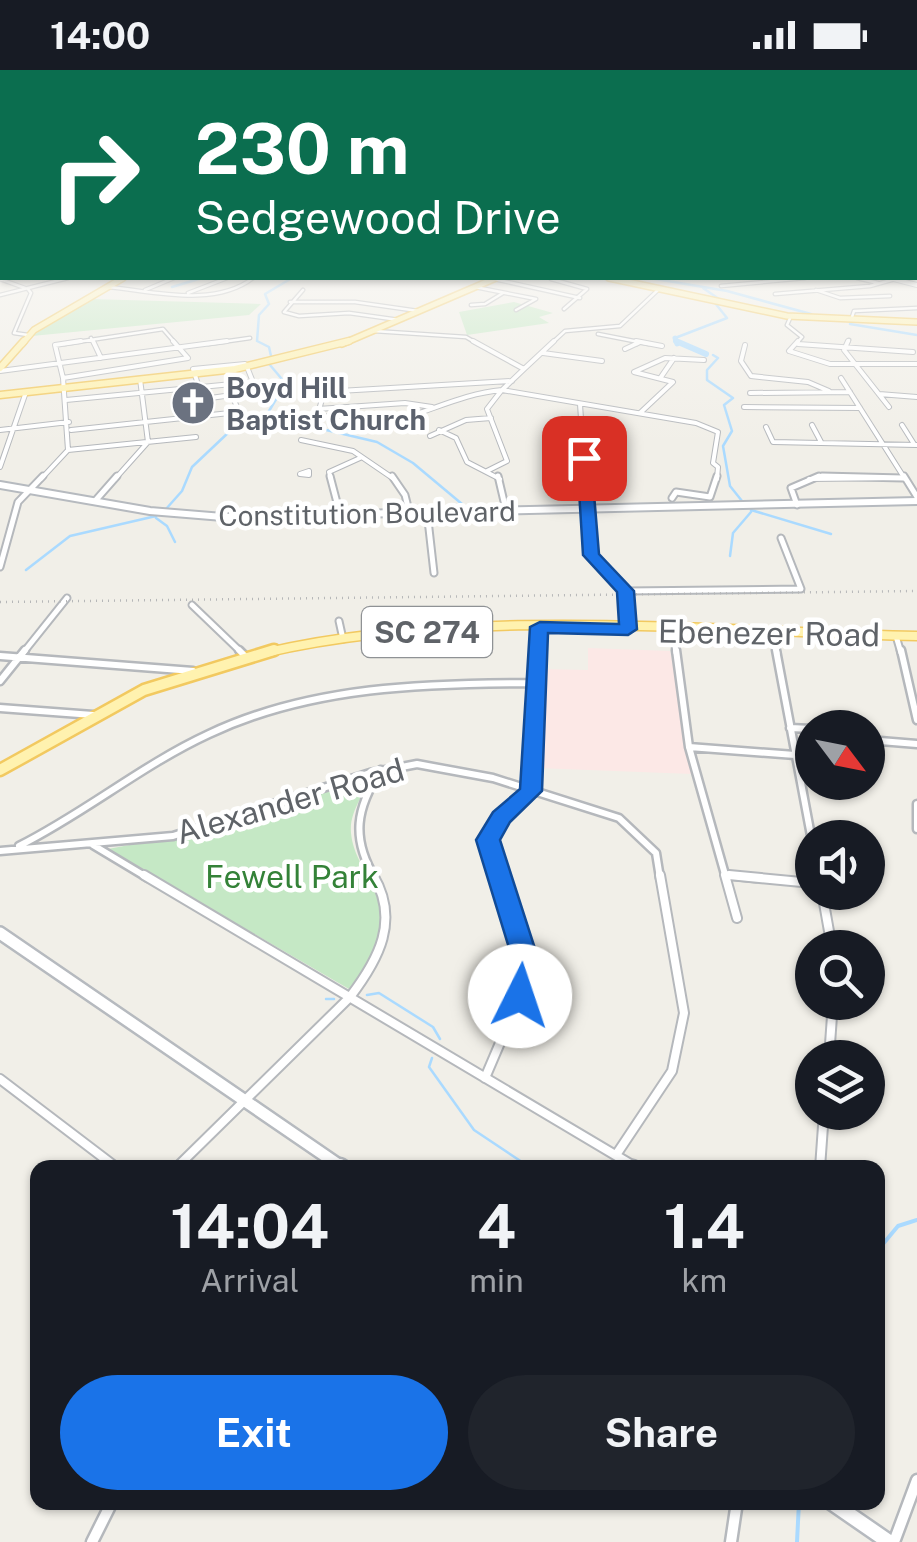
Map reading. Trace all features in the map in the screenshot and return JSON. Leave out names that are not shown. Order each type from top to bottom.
[{"type":"main road","points":[[0,370],[28,335],[75,307]]},
{"type":"main road","points":[[0,395],[247,365],[318,352],[430,307]]},
{"type":"main road","points":[[746,307],[816,319],[916,321]]},
{"type":"main road","name":"Ebenezer Road","points":[[94,716],[194,671],[246,657],[344,640],[540,627],[917,636]]},
{"type":"main road","name":"SC 274","points":[[0,770],[94,716]]},
{"type":"street","points":[[25,307],[14,333],[28,335]]},
{"type":"street","points":[[287,307],[284,312],[398,320]]},
{"type":"street","points":[[379,307],[418,312]]},
{"type":"street","points":[[516,310],[522,307]]},
{"type":"street","points":[[564,309],[567,307]]},
{"type":"street","points":[[587,332],[629,323],[643,307]]},
{"type":"street","points":[[852,317],[854,311],[917,308]]},
{"type":"street","points":[[895,310],[916,321]]},
{"type":"street","points":[[791,316],[787,325],[802,337]]},
{"type":"street","points":[[365,322],[376,317]]},
{"type":"street","points":[[0,567],[18,502],[68,450],[70,422],[54,345],[163,329],[188,358],[61,378]]},
{"type":"street","points":[[374,330],[466,337],[524,369]]},
{"type":"street","points":[[430,436],[466,420],[491,418],[488,405],[565,330],[662,346]]},
{"type":"street","points":[[794,336],[802,337]]},
{"type":"street","points":[[802,337],[789,353],[803,360],[917,364]]},
{"type":"street","points":[[92,338],[101,358]]},
{"type":"street","points":[[0,370],[250,338]]},
{"type":"street","points":[[844,350],[849,340]]},
{"type":"street","points":[[625,349],[641,341]]},
{"type":"street","points":[[797,344],[914,352]]},
{"type":"street","points":[[746,345],[741,361],[750,376]]},
{"type":"street","points":[[844,350],[889,407]]},
{"type":"street","points":[[542,353],[602,361]]},
{"type":"street","points":[[639,414],[673,382],[634,374],[666,358],[704,360]]},
{"type":"street","points":[[662,377],[664,368],[674,358]]},
{"type":"street","points":[[791,364],[803,360]]},
{"type":"street","points":[[66,400],[253,382],[247,365]]},
{"type":"street","points":[[646,366],[664,368]]},
{"type":"street","points":[[194,371],[208,415]]},
{"type":"street","points":[[741,378],[775,377],[829,390]]},
{"type":"street","points":[[866,379],[841,378],[917,499]]},
{"type":"street","points":[[94,501],[148,442],[140,379]]},
{"type":"street","points":[[318,409],[323,396],[334,392],[475,380],[512,381]]},
{"type":"street","points":[[475,380],[483,391]]},
{"type":"street","points":[[318,409],[330,421],[372,428],[483,391],[502,390],[696,423],[718,432],[714,442],[718,453],[713,463],[718,467],[716,489],[710,497],[676,492],[672,498]]},
{"type":"street","points":[[0,467],[26,392]]},
{"type":"street","points":[[750,393],[851,392]]},
{"type":"street","points":[[797,394],[805,408]]},
{"type":"street","points":[[879,394],[917,397]]},
{"type":"street","points":[[71,430],[240,412],[232,395],[202,398]]},
{"type":"street","points":[[318,409],[405,403],[433,408]]},
{"type":"street","points":[[580,404],[592,559],[626,591],[628,629]]},
{"type":"street","points":[[744,407],[861,408]]},
{"type":"street","name":"Constitution Boulevard","points":[[487,471],[507,460],[491,418]]},
{"type":"street","points":[[0,430],[70,422]]},
{"type":"street","points":[[812,425],[822,443]]},
{"type":"street","points":[[902,425],[916,444]]},
{"type":"street","points":[[766,426],[772,442],[916,444]]},
{"type":"street","points":[[440,430],[456,438],[467,462],[503,481],[506,510]]},
{"type":"street","points":[[68,450],[196,436]]},
{"type":"street","points":[[301,440],[341,447],[401,482],[409,512]]},
{"type":"street","points":[[311,473],[329,472],[362,458]]},
{"type":"street","points":[[329,472],[340,514]]},
{"type":"street","points":[[797,505],[790,491],[802,480],[904,478]]},
{"type":"street","name":"Constitution Boulevard","points":[[0,486],[202,516],[587,510],[917,499]]},
{"type":"street","points":[[427,511],[434,574]]},
{"type":"street","points":[[626,591],[801,589],[781,538]]},
{"type":"street","points":[[0,681],[67,598]]},
{"type":"street","points":[[192,605],[246,657]]},
{"type":"street","points":[[339,621],[344,640]]},
{"type":"street","points":[[485,1078],[520,996],[526,961],[488,840],[501,817],[531,791],[540,627]]},
{"type":"street","points":[[674,630],[689,748],[738,918]]},
{"type":"street","points":[[689,748],[795,755],[774,633]]},
{"type":"street","points":[[896,636],[910,677],[908,691],[917,720]]},
{"type":"street","points":[[0,656],[194,671]]},
{"type":"street","points":[[14,848],[63,825],[190,744],[262,714],[406,689],[537,683]]},
{"type":"street","points":[[0,708],[94,716]]},
{"type":"street","points":[[790,728],[795,728]]},
{"type":"street","points":[[885,741],[917,744]]},
{"type":"street","name":"Alexander Road","points":[[0,853],[14,848],[92,844],[212,827],[382,769],[434,765],[600,812],[634,828],[656,853],[661,870],[682,993],[683,1033],[672,1071],[616,1155]]},
{"type":"street","points":[[184,1160],[350,998],[372,969],[388,916],[387,900],[364,860],[356,820],[360,800],[382,769]]},
{"type":"street","points":[[917,804],[917,828]]},
{"type":"street","points":[[92,844],[624,1160]]},
{"type":"street","points":[[726,875],[795,881]]},
{"type":"street","points":[[0,932],[331,1160]]},
{"type":"street","points":[[0,1079],[106,1160]]},
{"type":"street","points":[[821,1160],[823,1130]]},
{"type":"street","points":[[843,1510],[892,1542],[917,1480]]},
{"type":"street","points":[[92,1542],[108,1510]]},
{"type":"street","points":[[731,1542],[736,1510]]},
{"type":"shaded area","points":[[588,648],[670,651],[692,774],[537,768],[542,669],[588,670]]},
{"type":"green space","points":[[78,307],[258,307],[249,315],[32,336]]},
{"type":"green space","points":[[488,307],[531,307],[553,313],[539,317],[549,323],[467,335],[459,312]]},
{"type":"green space","name":"Fewell Park","points":[[369,777],[351,833],[357,856],[381,903],[381,929],[372,955],[349,989],[108,849],[214,829]]},
{"type":"waterway","points":[[267,307],[259,315],[257,341],[269,347],[271,356]]},
{"type":"waterway","points":[[675,338],[727,318],[718,307]]},
{"type":"waterway","points":[[784,307],[811,314]]},
{"type":"waterway","points":[[850,324],[917,335]]},
{"type":"waterway","points":[[676,341],[706,354]]},
{"type":"waterway","points":[[713,355],[718,358],[707,370],[707,380],[733,398],[724,405],[732,431],[723,446],[730,486],[742,501]]},
{"type":"waterway","points":[[266,416],[278,396],[292,391],[270,365]]},
{"type":"waterway","points":[[166,509],[182,491],[192,467],[229,432],[267,416],[377,442],[413,463],[462,504]]},
{"type":"waterway","points":[[751,510],[831,534]]},
{"type":"waterway","points":[[730,556],[733,533],[751,512]]},
{"type":"waterway","points":[[26,570],[70,536],[156,516]]},
{"type":"waterway","points":[[468,516],[468,521]]},
{"type":"waterway","points":[[156,518],[167,526],[175,542]]},
{"type":"waterway","points":[[367,995],[379,993],[433,1027],[440,1039]]},
{"type":"waterway","points":[[326,999],[334,999]]},
{"type":"waterway","points":[[432,1058],[429,1067],[474,1130],[519,1160]]},
{"type":"waterway","points":[[885,1242],[898,1226],[917,1220]]},
{"type":"waterway","points":[[797,1542],[799,1510]]},
{"type":"railway","points":[[0,602],[917,591]]},
{"type":"place","name":"Boyd Hill Baptist Church","points":[[193,403]]},
{"type":"route","points":[[520,996],[526,961],[488,840],[501,817],[531,791],[540,627],[628,629],[626,591],[592,559],[584,458]]}]
